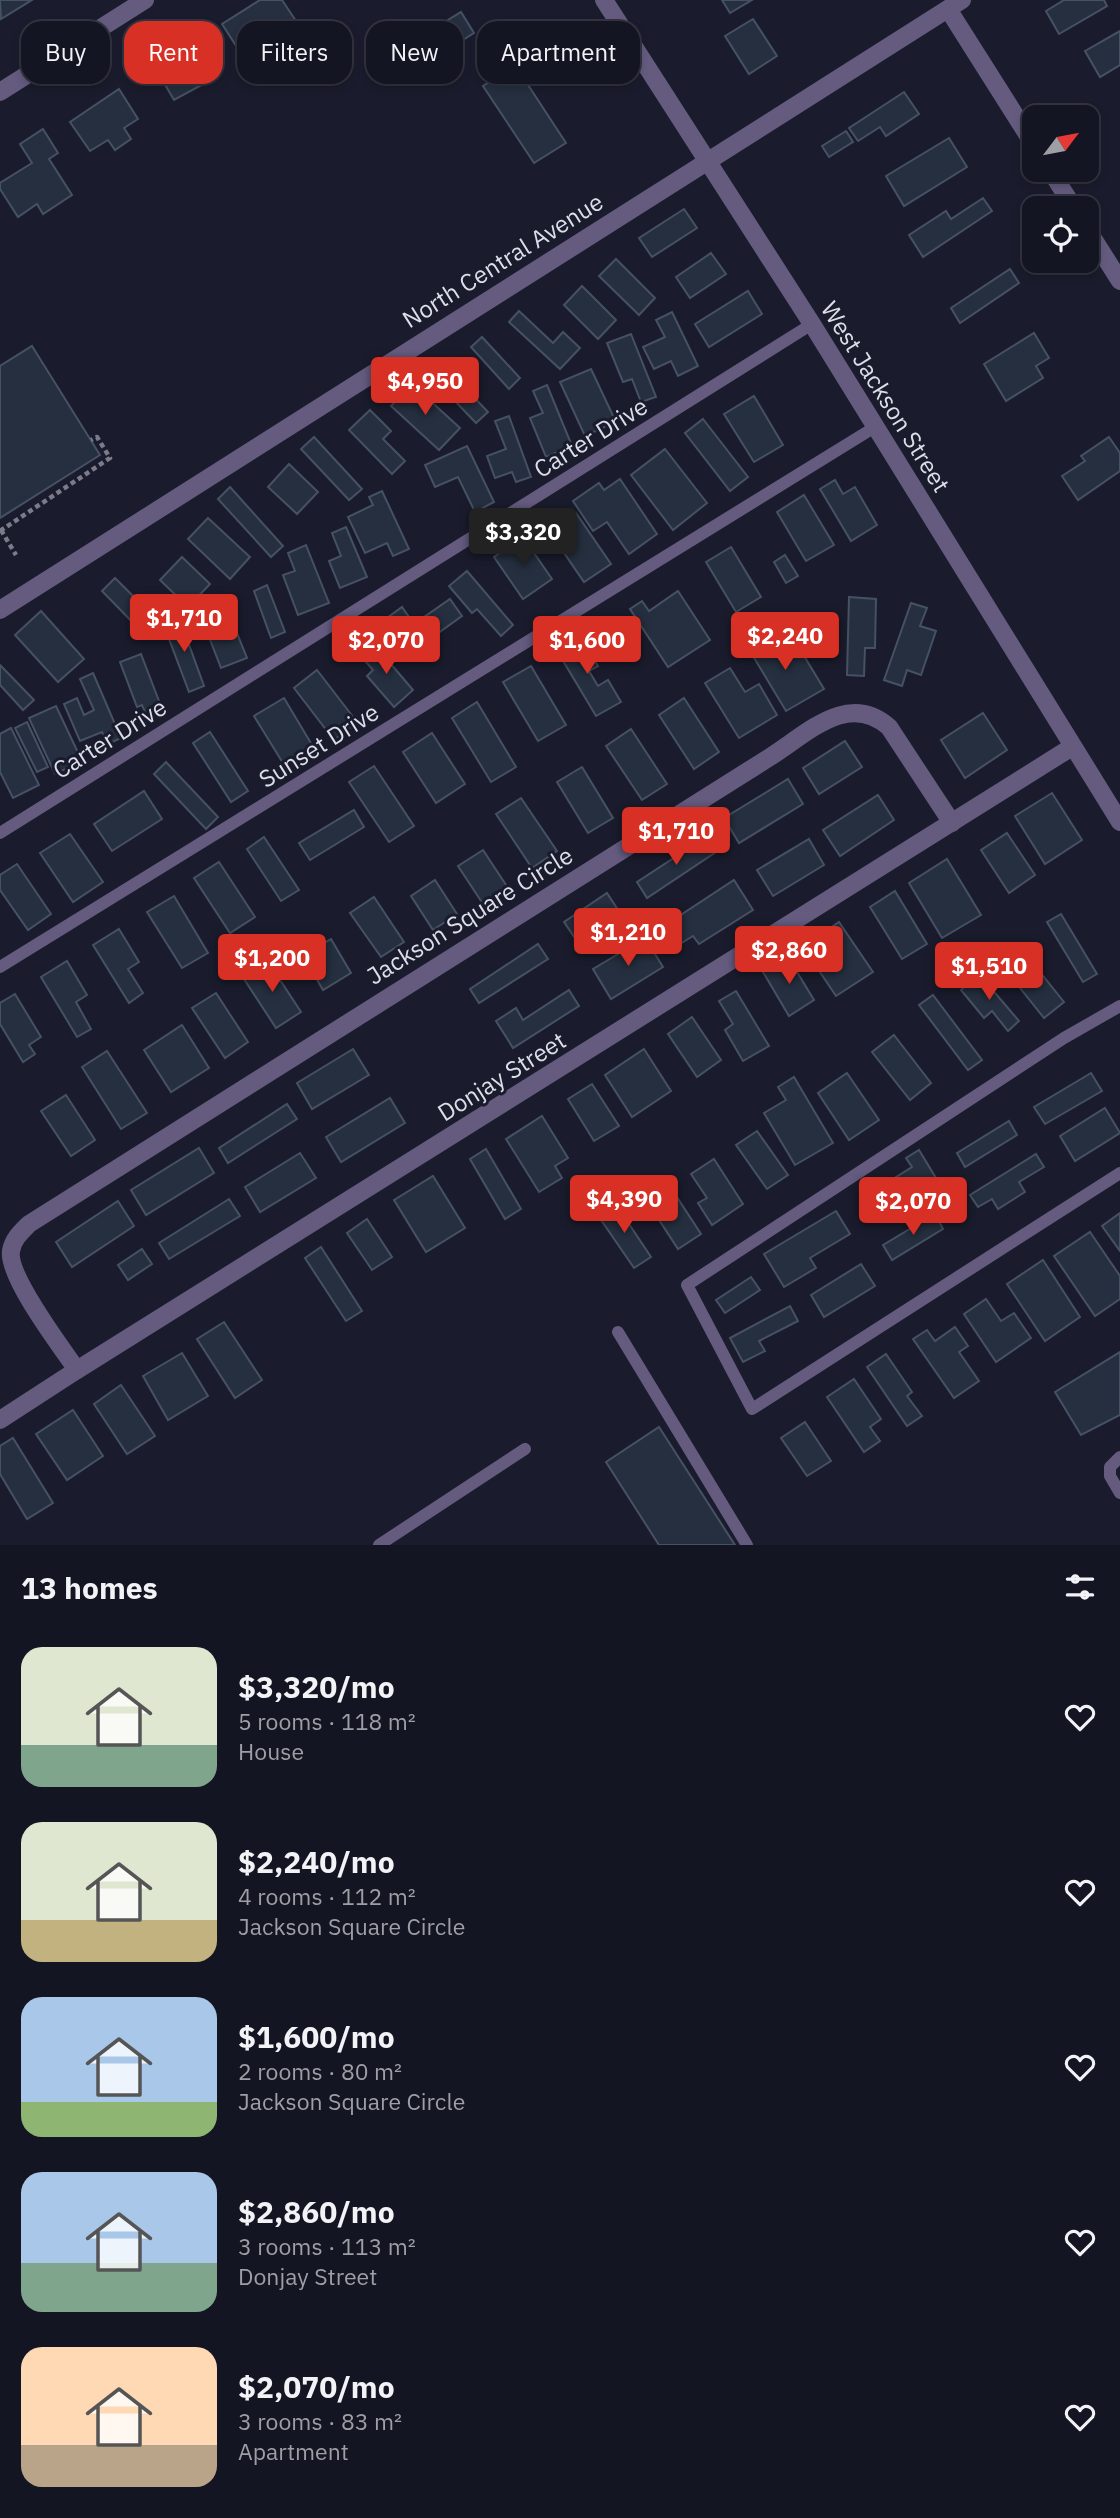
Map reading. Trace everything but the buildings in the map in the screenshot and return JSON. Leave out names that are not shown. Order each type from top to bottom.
[{"type":"street","points":[[0,92],[145,0]]},
{"type":"street","name":"West Jackson Street","points":[[604,0],[812,324],[1120,822]]},
{"type":"street","points":[[955,4],[1022,124]]},
{"type":"street","name":"North Central Avenue","points":[[0,610],[955,4]]},
{"type":"street","points":[[1099,248],[1120,281]]},
{"type":"street","name":"Jackson Square Circle","points":[[77,1370],[30,1300],[12,1266],[11,1253],[16,1237],[29,1224],[831,719],[847,712],[864,711],[877,716],[889,727],[952,823]]},
{"type":"street","name":"Donjay Street","points":[[77,1370],[1072,747]]},
{"type":"street","points":[[0,1420],[77,1370]]},
{"type":"lane","name":"Carter Drive","points":[[0,833],[812,324]]},
{"type":"lane","name":"Sunset Drive","points":[[0,967],[874,427]]},
{"type":"lane","points":[[1120,1006],[1053,1046],[687,1285],[752,1409],[1120,1173]]},
{"type":"lane","points":[[618,1332],[747,1545]]},
{"type":"lane","points":[[379,1545],[525,1449]]},
{"type":"lane","points":[[1120,1457],[1110,1467],[1110,1476],[1120,1493]]},
{"type":"path","points":[[16,555],[1,531],[110,458],[97,437],[91,440]]}]
